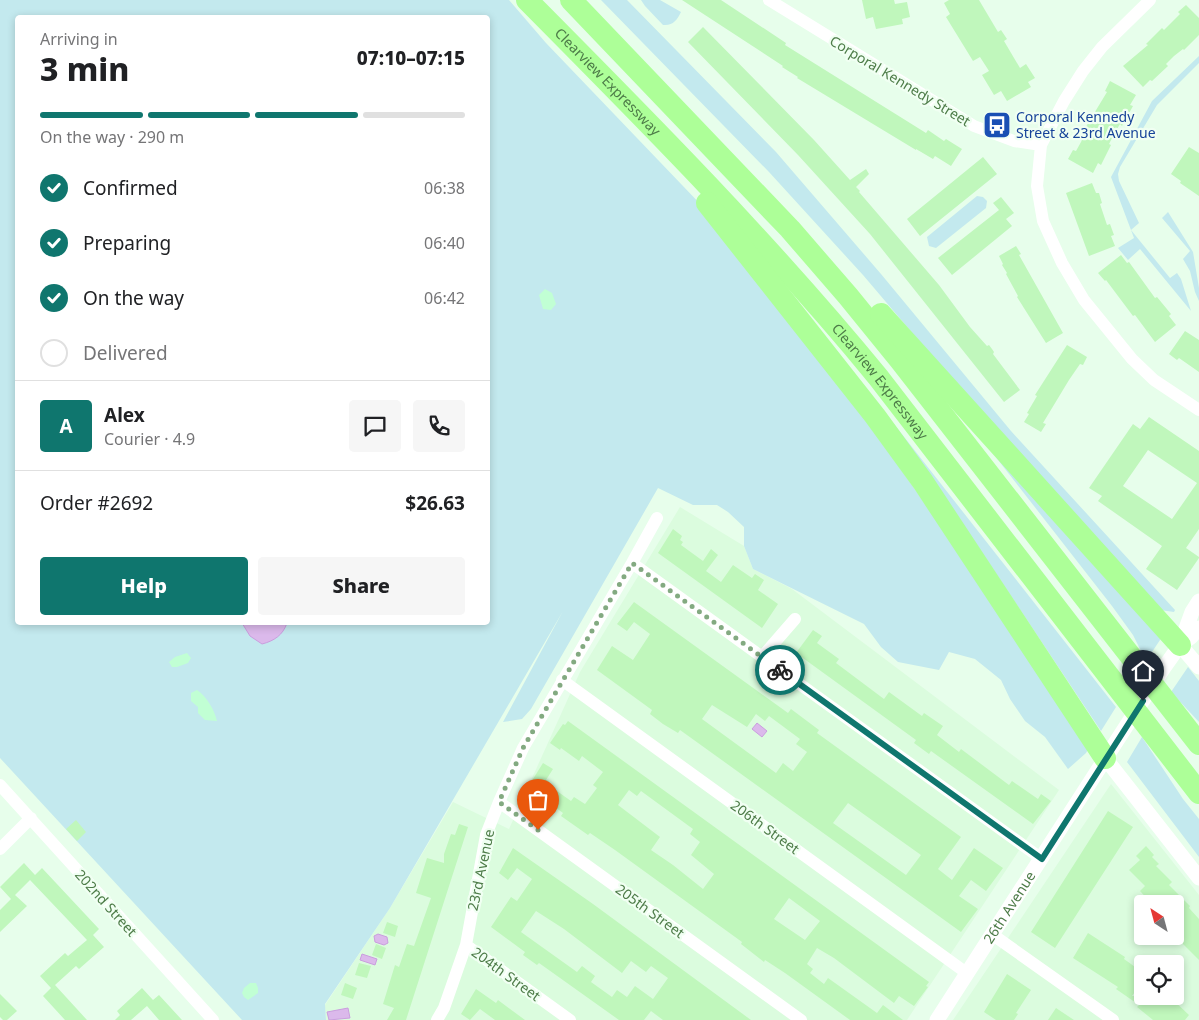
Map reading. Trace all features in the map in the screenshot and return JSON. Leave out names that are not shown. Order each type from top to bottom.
[{"type":"highway","name":"Clearview Expressway","points":[[571,0],[790,229],[848,296],[1199,744]]},
{"type":"highway","points":[[577,0],[744,166],[817,243],[1180,645]]},
{"type":"highway","name":"Clearview Expressway","points":[[534,6],[709,186],[825,312],[878,377],[1199,793]]},
{"type":"highway","points":[[534,6],[714,212],[875,416],[923,482],[1105,758]]},
{"type":"street","name":"Corporal Kennedy Street","points":[[769,0],[974,126],[1014,140],[1041,145]]},
{"type":"street","points":[[1150,0],[1102,46],[1064,101],[1041,145],[1037,186],[1043,221],[1066,270],[1084,300],[1132,359],[1154,380],[1199,410]]},
{"type":"street","name":"23rd Avenue","points":[[437,1020],[444,1008],[466,945],[486,835],[499,802],[523,748],[657,518]]},
{"type":"street","points":[[632,563],[1042,859]]},
{"type":"street","name":"26th Avenue","points":[[938,1020],[1105,758],[1180,645],[1192,612],[1199,600]]},
{"type":"street","points":[[762,657],[795,619]]},
{"type":"street","name":"26th Avenue","points":[[1180,645],[1199,628]]},
{"type":"street","points":[[1180,645],[1199,667]]},
{"type":"street","name":"206th Street","points":[[562,680],[968,974]]},
{"type":"street","points":[[1105,758],[1199,878]]},
{"type":"street","name":"202nd Street","points":[[0,785],[213,1020]]},
{"type":"street","name":"205th Street","points":[[499,802],[801,1020]]},
{"type":"street","points":[[0,849],[31,818]]},
{"type":"street","points":[[993,935],[1113,1020]]},
{"type":"street","name":"204th Street","points":[[466,945],[570,1020]]},
{"type":"shaded area","points":[[0,0],[509,0],[546,43],[705,209],[825,361],[1092,742],[1086,753],[1068,769],[1045,737],[1025,721],[1010,699],[1001,680],[975,659],[949,652],[939,670],[898,662],[881,647],[864,624],[753,569],[744,546],[744,527],[728,512],[717,505],[693,505],[658,488],[531,709],[522,719],[503,722],[563,611],[390,908],[325,1004],[326,1020],[242,1020],[0,758]]},
{"type":"shaded area","points":[[601,0],[627,0],[776,152],[881,274],[1011,431],[1175,610],[1174,612],[1160,610],[948,375],[863,275],[769,172]]},
{"type":"shaded area","points":[[641,0],[660,0],[681,12],[674,22],[669,25],[663,25]]},
{"type":"shaded area","points":[[1199,56],[1199,63],[1157,105],[1120,167],[1118,174],[1119,181],[1139,223],[1131,230],[1170,278],[1177,273],[1181,279],[1191,311],[1140,249],[1128,260],[1118,248],[1134,238],[1111,177],[1152,101]]},
{"type":"shaded area","points":[[977,196],[983,197],[987,201],[986,208],[936,248],[929,246],[927,237]]},
{"type":"shaded area","points":[[1168,212],[1193,252],[1199,288],[1199,301],[1190,271],[1183,259],[1190,251],[1162,218]]},
{"type":"shaded area","points":[[850,368],[1116,707],[1101,731],[953,509]]},
{"type":"shaded area","points":[[938,383],[1164,634],[1146,661],[1133,635],[1112,606]]},
{"type":"shaded area","points":[[680,507],[744,546],[753,569],[792,589],[1059,790],[907,1020],[326,1020],[325,1005],[390,908],[453,802],[509,829],[580,672]]},
{"type":"shaded area","points":[[243,625],[286,625],[278,637],[262,644],[250,636]]},
{"type":"shaded area","points":[[1188,667],[1199,681],[1199,722],[1171,692]]},
{"type":"shaded area","points":[[757,723],[767,731],[762,737],[752,729]]},
{"type":"shaded area","points":[[1142,737],[1183,799],[1199,819],[1199,857],[1127,762]]},
{"type":"shaded area","points":[[1111,784],[1199,895],[1199,1020],[953,1020]]},
{"type":"shaded area","points":[[378,934],[387,937],[388,943],[384,945],[375,942],[374,936]]},
{"type":"shaded area","points":[[362,954],[377,959],[375,965],[360,960]]},
{"type":"shaded area","points":[[348,1008],[350,1018],[329,1020],[327,1012]]},
{"type":"sand","points":[[545,289],[552,293],[556,304],[551,310],[543,309],[539,295]]},
{"type":"sand","points":[[187,653],[191,658],[188,663],[172,667],[169,662],[175,657]]},
{"type":"sand","points":[[197,690],[210,704],[217,721],[205,720],[198,713],[198,707],[191,701],[191,693]]},
{"type":"sand","points":[[250,983],[256,983],[258,993],[248,1000],[242,993],[244,988]]},
{"type":"building","points":[[682,0],[721,0],[786,43],[785,45],[926,133],[928,130],[944,141],[946,139],[962,149],[951,166],[935,156],[933,159],[916,150],[797,78],[783,66]]},
{"type":"building","points":[[862,0],[894,0],[895,4],[907,2],[910,17],[902,19],[903,24],[876,29],[873,17],[866,19]]},
{"type":"building","points":[[949,0],[979,0],[998,32],[1001,30],[1007,39],[1004,41],[1020,68],[1026,64],[1035,78],[1028,82],[1031,87],[1007,101],[1001,91],[994,95],[982,75],[989,71],[980,57],[973,61],[946,17],[950,14],[944,3]]},
{"type":"building","points":[[1186,5],[1199,18],[1199,35],[1184,50],[1174,56],[1166,64],[1168,66],[1152,81],[1150,80],[1143,87],[1123,66],[1148,45],[1146,44],[1162,28],[1164,30]]},
{"type":"building","points":[[703,27],[814,140],[850,180],[866,169],[869,174],[856,187],[859,192],[939,285],[970,327],[987,346],[989,345],[994,352],[993,354],[1020,390],[1004,402],[870,234],[798,155],[688,42]]},
{"type":"building","points":[[1110,81],[1136,95],[1130,105],[1133,106],[1122,126],[1120,124],[1109,144],[1111,145],[1101,165],[1098,163],[1093,173],[1068,159],[1081,142],[1086,131],[1084,130],[1107,92],[1105,91]]},
{"type":"building","points":[[1189,147],[1199,153],[1199,196],[1180,183],[1181,181],[1171,174]]},
{"type":"building","points":[[983,157],[997,174],[920,236],[907,219]]},
{"type":"building","points":[[1092,183],[1096,193],[1099,193],[1102,203],[1100,204],[1107,225],[1110,224],[1114,235],[1111,236],[1115,246],[1089,256],[1066,193]]},
{"type":"building","points":[[1001,197],[1014,213],[1006,219],[1012,226],[952,275],[938,258],[999,210],[993,203]]},
{"type":"building","points":[[1016,246],[1021,254],[1019,255],[1063,333],[1046,343],[1017,297],[999,256]]},
{"type":"building","points":[[1121,255],[1127,263],[1129,262],[1155,298],[1157,297],[1171,314],[1169,316],[1176,325],[1155,342],[1135,315],[1133,316],[1106,280],[1098,273]]},
{"type":"building","points":[[1185,331],[1199,340],[1199,372],[1179,358],[1177,360],[1169,354]]},
{"type":"building","points":[[1067,345],[1087,357],[1083,365],[1080,364],[1069,380],[1043,423],[1046,424],[1041,432],[1024,422],[1037,396],[1035,395]]},
{"type":"building","points":[[1149,417],[1199,451],[1199,529],[1186,548],[1199,558],[1177,590],[1146,569],[1162,546],[1098,501],[1102,496],[1089,488],[1133,424],[1140,429]],"holes":[[[1148,450],[1197,483],[1172,519],[1123,486]]]},
{"type":"building","points":[[673,529],[682,536],[680,540],[683,542],[681,545],[703,561],[711,549],[718,555],[706,571],[721,582],[733,565],[752,578],[755,574],[764,580],[758,590],[778,604],[762,628],[658,553]]},
{"type":"building","points":[[634,602],[788,713],[791,709],[819,730],[817,733],[961,837],[938,869],[952,880],[974,848],[1003,868],[986,891],[971,880],[959,896],[978,909],[961,932],[680,730],[678,733],[663,724],[650,714],[652,710],[597,670],[612,646],[633,660],[650,634],[634,622],[627,631],[617,624]],"holes":[[[712,705],[747,727],[756,714],[765,721],[769,716],[800,739],[796,744],[807,752],[793,771],[783,763],[776,773],[702,719]],[[848,803],[921,855],[906,875],[833,823]]]},
{"type":"building","points":[[813,630],[822,636],[817,643],[839,659],[836,663],[884,699],[889,692],[922,716],[924,713],[943,726],[937,735],[959,752],[961,749],[1009,785],[1012,781],[1038,799],[1041,794],[1051,801],[1033,824],[931,751],[929,754],[914,743],[916,740],[796,653]]},
{"type":"building","points":[[568,721],[929,982],[926,986],[928,987],[914,1006],[899,996],[894,1003],[834,958],[817,948],[807,964],[813,969],[810,973],[824,984],[828,978],[877,1013],[883,1005],[903,1020],[850,1020],[785,973],[765,960],[764,962],[741,944],[742,942],[615,850],[590,833],[588,835],[561,816],[563,813],[528,787],[543,763],[553,769],[546,780],[549,781],[547,784],[571,801],[574,797],[585,804],[597,788],[593,785],[603,772],[582,756],[579,761],[561,748],[560,750],[550,743],[563,724],[565,725]],"holes":[[[629,790],[637,796],[641,791],[693,829],[690,834],[700,842],[691,855],[714,874],[703,889],[651,850],[660,837],[618,805]],[[789,898],[820,921],[805,940],[774,919]]]},
{"type":"building","points":[[1108,811],[1133,827],[1055,948],[1031,932]]},
{"type":"building","points":[[76,820],[86,832],[77,841],[66,829]]},
{"type":"building","points":[[459,824],[468,827],[406,1020],[387,1020],[394,1008],[383,1004],[395,965],[399,967],[407,944],[414,946],[431,898],[416,893],[427,858],[444,863],[444,854],[451,834],[455,835]]},
{"type":"building","points":[[1146,846],[1154,855],[1152,857],[1159,864],[1156,866],[1172,882],[1169,885],[1179,895],[1144,895],[1140,891],[1145,886],[1129,870],[1140,860],[1136,856]]},
{"type":"building","points":[[513,848],[751,1020],[663,1020],[651,1011],[644,1020],[619,1020],[539,963],[537,965],[523,955],[525,952],[491,927],[511,897],[517,901],[532,879],[517,868],[508,880],[499,873]],"holes":[[[536,911],[564,929],[622,973],[631,961],[646,972],[651,966],[668,978],[653,999],[635,986],[627,997],[617,990],[612,997],[591,982],[595,976],[582,966],[577,972],[521,932]]]},
{"type":"building","points":[[24,863],[35,875],[42,868],[99,929],[93,935],[104,947],[79,969],[76,966],[55,985],[87,1020],[65,1020],[43,996],[51,988],[40,976],[65,953],[68,956],[87,940],[30,880],[15,895],[27,906],[0,932],[0,910],[11,899],[0,887]]},
{"type":"building","points":[[1184,900],[1199,919],[1199,960],[1184,945]]},
{"type":"building","points":[[387,922],[398,926],[395,937],[383,933]]},
{"type":"building","points":[[1088,933],[1125,957],[1124,959],[1134,966],[1134,993],[1132,996],[1134,996],[1134,1002],[1116,989],[1118,987],[1073,958]]},
{"type":"building","points":[[376,944],[386,948],[382,959],[372,955]]},
{"type":"building","points":[[359,963],[371,966],[367,978],[355,975]]},
{"type":"building","points":[[1007,974],[1031,990],[1016,1013],[1018,1014],[1014,1020],[996,1020],[984,1012]]},
{"type":"building","points":[[345,983],[357,988],[353,999],[341,995]]},
{"type":"building","points":[[142,988],[153,1000],[159,995],[182,1020],[159,1020],[147,1006],[131,1020],[115,1020],[120,1015],[117,1011]]},
{"type":"building","points":[[476,989],[496,1003],[498,1000],[525,1020],[495,1020],[480,1009],[470,1020],[461,1014]]},
{"type":"building","points":[[0,994],[17,1011],[7,1020],[3,1020],[0,1017]]},
{"type":"building","points":[[1139,1005],[1178,1005],[1189,1015],[1185,1020],[1153,1020],[1137,1007]]},
{"type":"building","points":[[1056,1008],[1074,1020],[1048,1020]]},
{"type":"way so far","points":[[538,830],[499,802],[523,748],[632,563],[780,670]]},
{"type":"place","name":"Corporal Kennedy Street & 23rd Avenue","points":[[997,125]]},
{"type":"route","points":[[780,670],[1042,859],[1143,701]]}]
